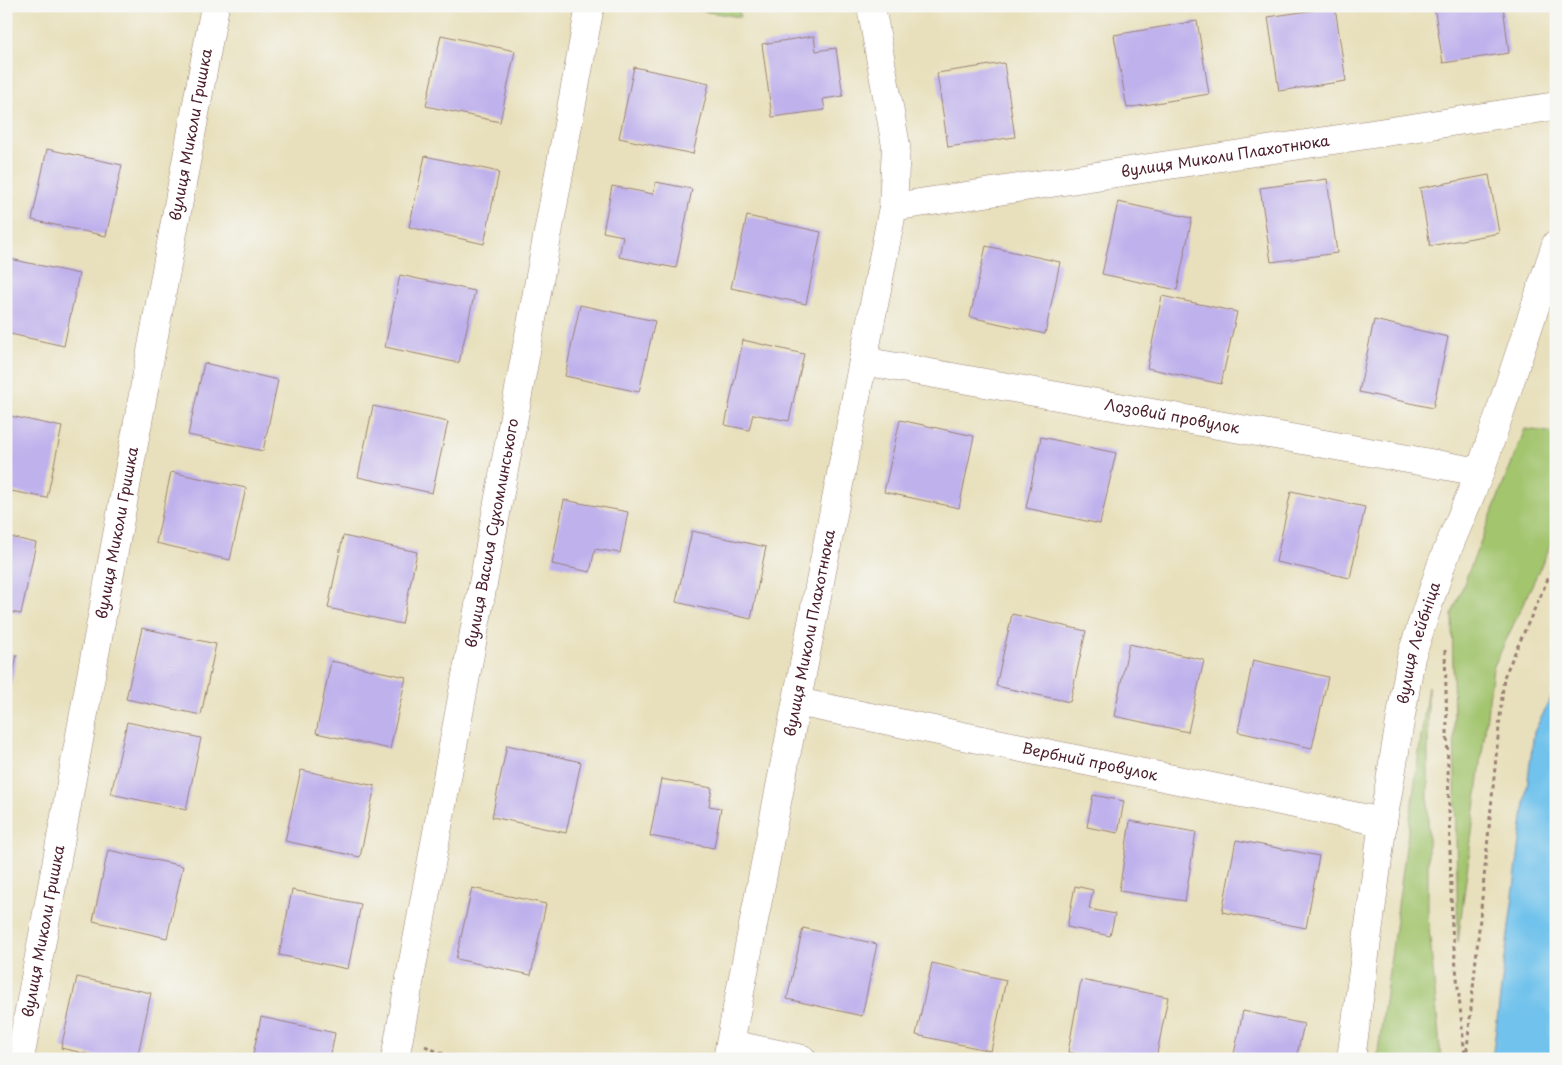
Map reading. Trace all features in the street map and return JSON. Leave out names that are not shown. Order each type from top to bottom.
[{"type":"street","name":"вулиця Миколи Гришка","points":[[20,1059],[215,6]]},
{"type":"street","name":"вулиця Василя Сухомлинського","points":[[397,1047],[590,6]]},
{"type":"street","name":"вулиця Миколи Плахотнюка","points":[[728,1051],[893,208],[896,146],[871,6]]},
{"type":"street","name":"вулиця Миколи Плахотнюка","points":[[893,208],[1556,106]]},
{"type":"street","name":"вулиця Лейбніца","points":[[1351,1059],[1383,822],[1411,657],[1442,564],[1480,472],[1556,244]]},
{"type":"street","name":"Лозовий провулок","points":[[863,361],[1480,472]]},
{"type":"street","name":"Вербний провулок","points":[[797,702],[1383,822]]},
{"type":"street","points":[[728,1051],[802,1059]]},
{"type":"path","points":[[1466,1059],[1504,677],[1556,561]]},
{"type":"path","points":[[1445,642],[1452,928],[1466,1059]]},
{"type":"path","points":[[397,1047],[466,1059]]},
{"type":"green space","points":[[672,6],[739,6],[740,17]]},
{"type":"green space","points":[[1525,429],[1556,433],[1556,534],[1493,668],[1458,942],[1452,614]]},
{"type":"green space","points":[[1428,686],[1428,916],[1441,1059],[1377,1059]]},
{"type":"water","points":[[1556,688],[1556,1059],[1492,1059],[1534,732]]},
{"type":"building","points":[[1434,6],[1503,6],[1509,53],[1443,63]]},
{"type":"building","points":[[1335,7],[1346,81],[1279,91],[1268,17]]},
{"type":"building","points":[[1197,21],[1209,94],[1127,108],[1114,35]]},
{"type":"building","points":[[441,35],[515,51],[500,122],[426,106]]},
{"type":"building","points":[[814,36],[816,51],[836,48],[843,96],[823,99],[825,110],[772,117],[762,44]]},
{"type":"building","points":[[1004,63],[1015,137],[948,147],[937,73]]},
{"type":"building","points":[[634,67],[709,83],[693,154],[619,138]]},
{"type":"building","points":[[47,149],[122,165],[106,236],[32,220]]},
{"type":"building","points":[[425,156],[499,172],[484,244],[409,227]]},
{"type":"building","points":[[1489,175],[1499,233],[1430,246],[1420,188]]},
{"type":"building","points":[[1327,179],[1337,253],[1271,262],[1260,188]]},
{"type":"building","points":[[656,182],[692,189],[676,268],[619,257],[623,236],[603,232],[612,186],[653,194]]},
{"type":"building","points":[[1118,202],[1192,218],[1177,290],[1102,274]]},
{"type":"building","points":[[747,216],[821,232],[806,304],[731,288]]},
{"type":"building","points":[[986,246],[1060,262],[1045,334],[970,317]]},
{"type":"building","points":[[6,258],[79,274],[64,346],[6,333]]},
{"type":"building","points":[[400,275],[475,291],[459,363],[385,347]]},
{"type":"building","points":[[1162,296],[1237,312],[1221,384],[1147,368]]},
{"type":"building","points":[[580,305],[655,321],[639,392],[565,376]]},
{"type":"building","points":[[1374,320],[1448,337],[1433,408],[1359,392]]},
{"type":"building","points":[[743,340],[804,354],[789,421],[753,414],[749,430],[725,425]]},
{"type":"building","points":[[204,363],[278,380],[263,451],[188,435]]},
{"type":"building","points":[[373,406],[448,422],[432,493],[358,477]]},
{"type":"building","points":[[6,415],[62,427],[47,498],[6,490]]},
{"type":"building","points":[[900,420],[974,436],[959,508],[884,492]]},
{"type":"building","points":[[1041,437],[1116,453],[1100,524],[1026,508]]},
{"type":"building","points":[[171,472],[246,488],[230,560],[156,543]]},
{"type":"building","points":[[1291,491],[1365,507],[1350,578],[1276,562]]},
{"type":"building","points":[[564,500],[628,512],[620,553],[595,549],[590,572],[552,564]]},
{"type":"building","points":[[692,531],[766,547],[751,619],[676,602]]},
{"type":"building","points":[[6,536],[36,543],[21,614],[6,611]]},
{"type":"building","points":[[343,536],[417,552],[402,624],[328,608]]},
{"type":"building","points":[[1012,614],[1086,631],[1070,702],[996,686]]},
{"type":"building","points":[[142,628],[216,644],[201,715],[126,699]]},
{"type":"building","points":[[1129,644],[1204,660],[1188,732],[1114,716]]},
{"type":"building","points":[[6,653],[17,655],[7,703],[6,703]]},
{"type":"building","points":[[1253,660],[1328,677],[1312,748],[1238,732]]},
{"type":"building","points":[[331,661],[406,677],[390,749],[316,733]]},
{"type":"building","points":[[127,722],[201,738],[186,810],[111,794]]},
{"type":"building","points":[[507,745],[581,762],[566,833],[492,817]]},
{"type":"building","points":[[301,770],[375,786],[360,857],[285,841]]},
{"type":"building","points":[[661,779],[712,788],[709,806],[721,808],[714,848],[650,836]]},
{"type":"building","points":[[1093,795],[1124,801],[1118,833],[1087,827]]},
{"type":"building","points":[[1130,821],[1196,832],[1185,901],[1119,891]]},
{"type":"building","points":[[1236,840],[1319,856],[1306,928],[1222,912]]},
{"type":"building","points":[[108,850],[183,866],[167,938],[93,921]]},
{"type":"building","points":[[1075,886],[1093,890],[1089,909],[1115,914],[1110,936],[1067,927]]},
{"type":"building","points":[[472,888],[546,904],[531,975],[456,959]]},
{"type":"building","points":[[292,890],[361,904],[348,969],[279,955]]},
{"type":"building","points":[[803,928],[877,944],[862,1016],[787,999]]},
{"type":"building","points":[[932,963],[1006,980],[991,1051],[916,1035]]},
{"type":"building","points":[[77,977],[151,993],[137,1059],[109,1059],[61,1048]]},
{"type":"building","points":[[1081,980],[1168,997],[1156,1059],[1103,1059],[1068,1052]]},
{"type":"building","points":[[1243,1011],[1304,1024],[1296,1059],[1233,1059]]},
{"type":"building","points":[[261,1017],[335,1033],[330,1059],[252,1059]]}]
